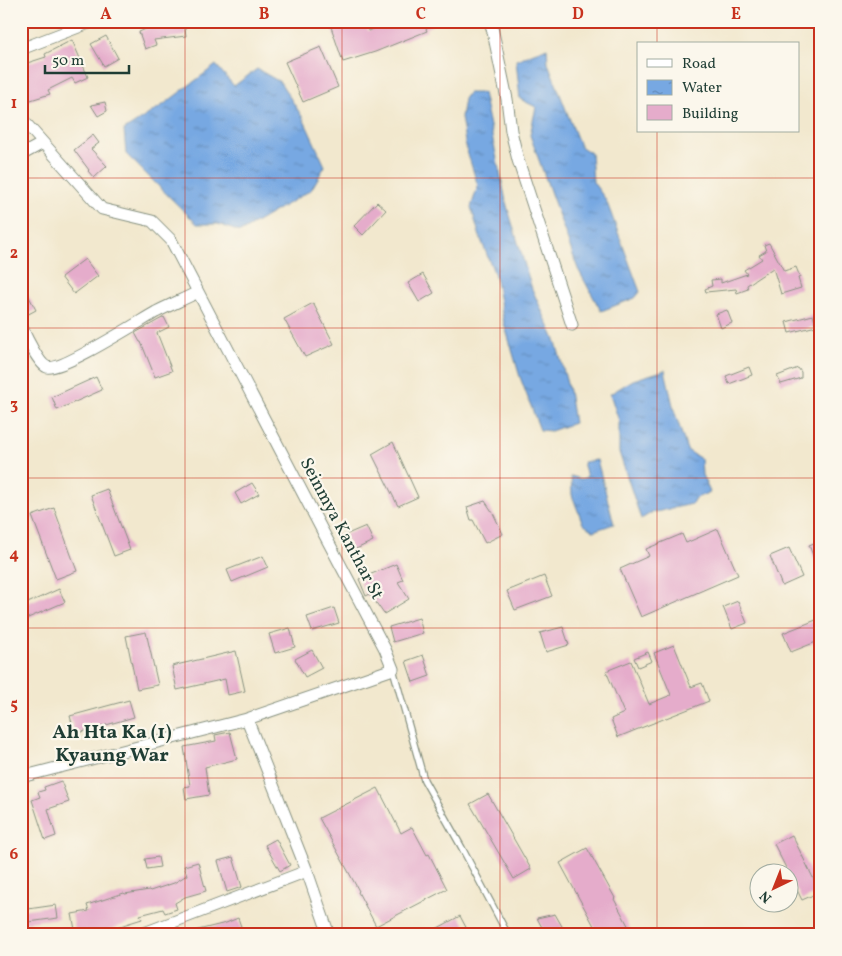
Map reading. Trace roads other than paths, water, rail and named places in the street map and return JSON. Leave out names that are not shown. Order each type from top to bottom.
[{"type":"street","points":[[21,49],[94,21]]},
{"type":"street","points":[[490,21],[507,99],[510,131],[572,325]]},
{"type":"street","name":"Seinmya Kanthar St","points":[[21,118],[102,209],[152,221],[171,240],[385,649],[393,670]]},
{"type":"street","points":[[21,155],[43,143]]},
{"type":"street","points":[[22,328],[44,365],[52,368],[79,356],[156,312],[198,292]]},
{"type":"street","points":[[21,777],[247,719],[393,670]]},
{"type":"street","points":[[247,719],[307,871],[329,935]]},
{"type":"street","points":[[140,935],[307,871]]},
{"type":"lane","points":[[393,670],[424,780],[508,935]]},
{"type":"water","points":[[547,48],[548,63],[580,146],[591,153],[593,182],[606,200],[640,292],[635,298],[601,311],[578,269],[530,135],[536,107],[520,99],[516,60]]},
{"type":"water","points":[[216,65],[234,86],[257,69],[280,82],[303,118],[325,166],[311,190],[240,232],[218,224],[197,224],[126,154],[124,130],[163,105]]},
{"type":"water","points":[[468,93],[483,93],[507,206],[532,289],[556,342],[569,391],[574,423],[551,431],[540,430],[520,377],[504,323],[495,275],[471,207],[478,186],[466,148],[461,117],[464,99]]},
{"type":"water","points":[[665,370],[674,410],[687,450],[701,459],[702,475],[710,492],[694,499],[692,504],[651,513],[641,519],[619,452],[619,421],[610,394],[633,380]]},
{"type":"water","points":[[597,460],[614,524],[593,531],[583,524],[572,495],[571,476],[581,479],[587,477],[583,462]]},
{"type":"district","name":"Ah Hta Ka (1) Kyaung War","points":[[112,744]]}]
